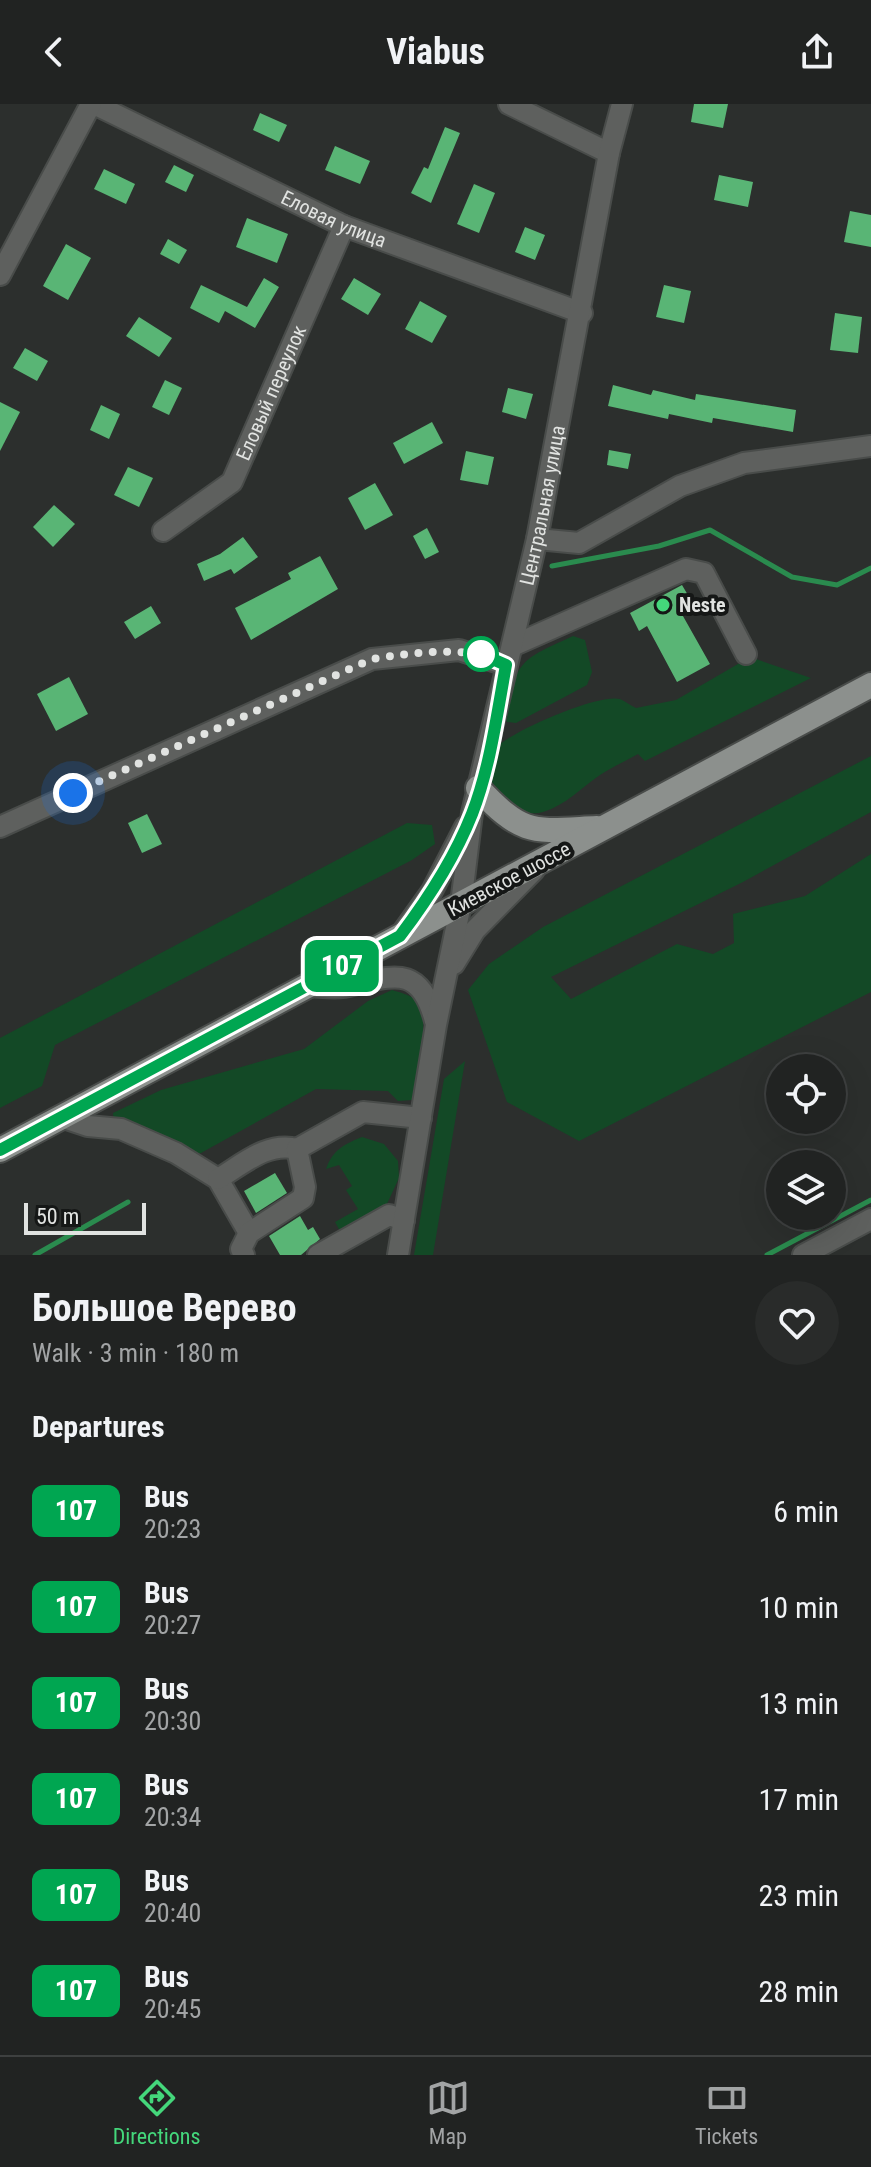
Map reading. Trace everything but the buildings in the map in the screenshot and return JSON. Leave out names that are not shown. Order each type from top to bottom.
[{"type":"main road","name":"Киевское шоссе","points":[[0,1150],[871,685]]},
{"type":"main road","points":[[478,788],[517,825],[533,830],[603,828]]},
{"type":"street","name":"Еловая улица","points":[[92,104],[344,226],[582,313]]},
{"type":"street","points":[[0,275],[92,104]]},
{"type":"street","points":[[509,104],[609,153]]},
{"type":"street","name":"Центральная улица","points":[[398,1255],[436,1025],[461,904],[472,813],[537,539],[582,313],[609,153],[622,104]]},
{"type":"street","name":"Еловый переулок","points":[[163,531],[232,482],[344,226]]},
{"type":"street","points":[[537,539],[579,543],[680,486],[744,463],[871,446]]},
{"type":"street","points":[[0,827],[372,659],[459,650],[509,655],[686,569],[704,573],[746,654]]},
{"type":"street","points":[[400,936],[432,891],[472,813]]},
{"type":"street","points":[[444,986],[475,930],[543,861]]},
{"type":"street","points":[[304,986],[342,987],[370,978],[394,976],[422,991],[430,1003],[436,1025]]},
{"type":"street","points":[[218,1179],[271,1148],[284,1145],[297,1149],[363,1112],[421,1118]]},
{"type":"street","points":[[61,1117],[88,1126],[121,1129],[176,1153],[218,1179],[249,1233]]},
{"type":"street","points":[[244,1255],[241,1249],[249,1233],[303,1198],[305,1187],[297,1149]]},
{"type":"street","points":[[318,1255],[389,1215],[404,1220]]},
{"type":"street","points":[[803,1255],[871,1219]]},
{"type":"green space","points":[[573,636],[585,640],[592,672],[587,685],[516,723],[507,722],[505,716],[513,683],[524,664]]},
{"type":"green space","points":[[750,657],[811,678],[645,761],[638,754],[543,812],[519,810],[493,784],[489,772],[495,749],[535,724],[609,699],[620,699],[636,708],[676,700]]},
{"type":"green space","points":[[871,756],[871,812],[743,882],[551,977],[571,999],[677,944],[713,954],[734,943],[733,914],[805,896],[871,854],[871,992],[579,1141],[507,1102],[468,990],[489,964],[543,927]]},
{"type":"green space","points":[[407,823],[432,825],[435,844],[412,860],[55,1045],[42,1086],[0,1108],[0,1038]]},
{"type":"green space","points":[[392,990],[415,999],[423,1013],[423,1037],[412,1100],[398,1101],[388,1091],[316,1089],[201,1153],[186,1153],[114,1123],[113,1113],[161,1090],[304,1049],[368,1001]]},
{"type":"green space","points":[[465,1061],[433,1255],[414,1255],[444,1079]]},
{"type":"green space","points":[[362,1137],[384,1144],[398,1161],[399,1178],[386,1206],[340,1231],[335,1222],[358,1209],[346,1190],[352,1186],[339,1165],[326,1169],[340,1148]]},
{"type":"waterway","points":[[552,566],[659,546],[710,530],[792,577],[837,585],[871,568]]},
{"type":"waterway","points":[[767,1255],[871,1200]]},
{"type":"waterway","points":[[35,1255],[128,1202]]},
{"type":"bus line","name":"107","points":[[0,1150],[400,936],[432,891],[472,813],[492,739],[506,665],[481,654]]},
{"type":"place","name":"Neste","points":[[663,605]]},
{"type":"route","points":[[73,793],[372,659],[424,651],[459,650],[481,654]]}]
